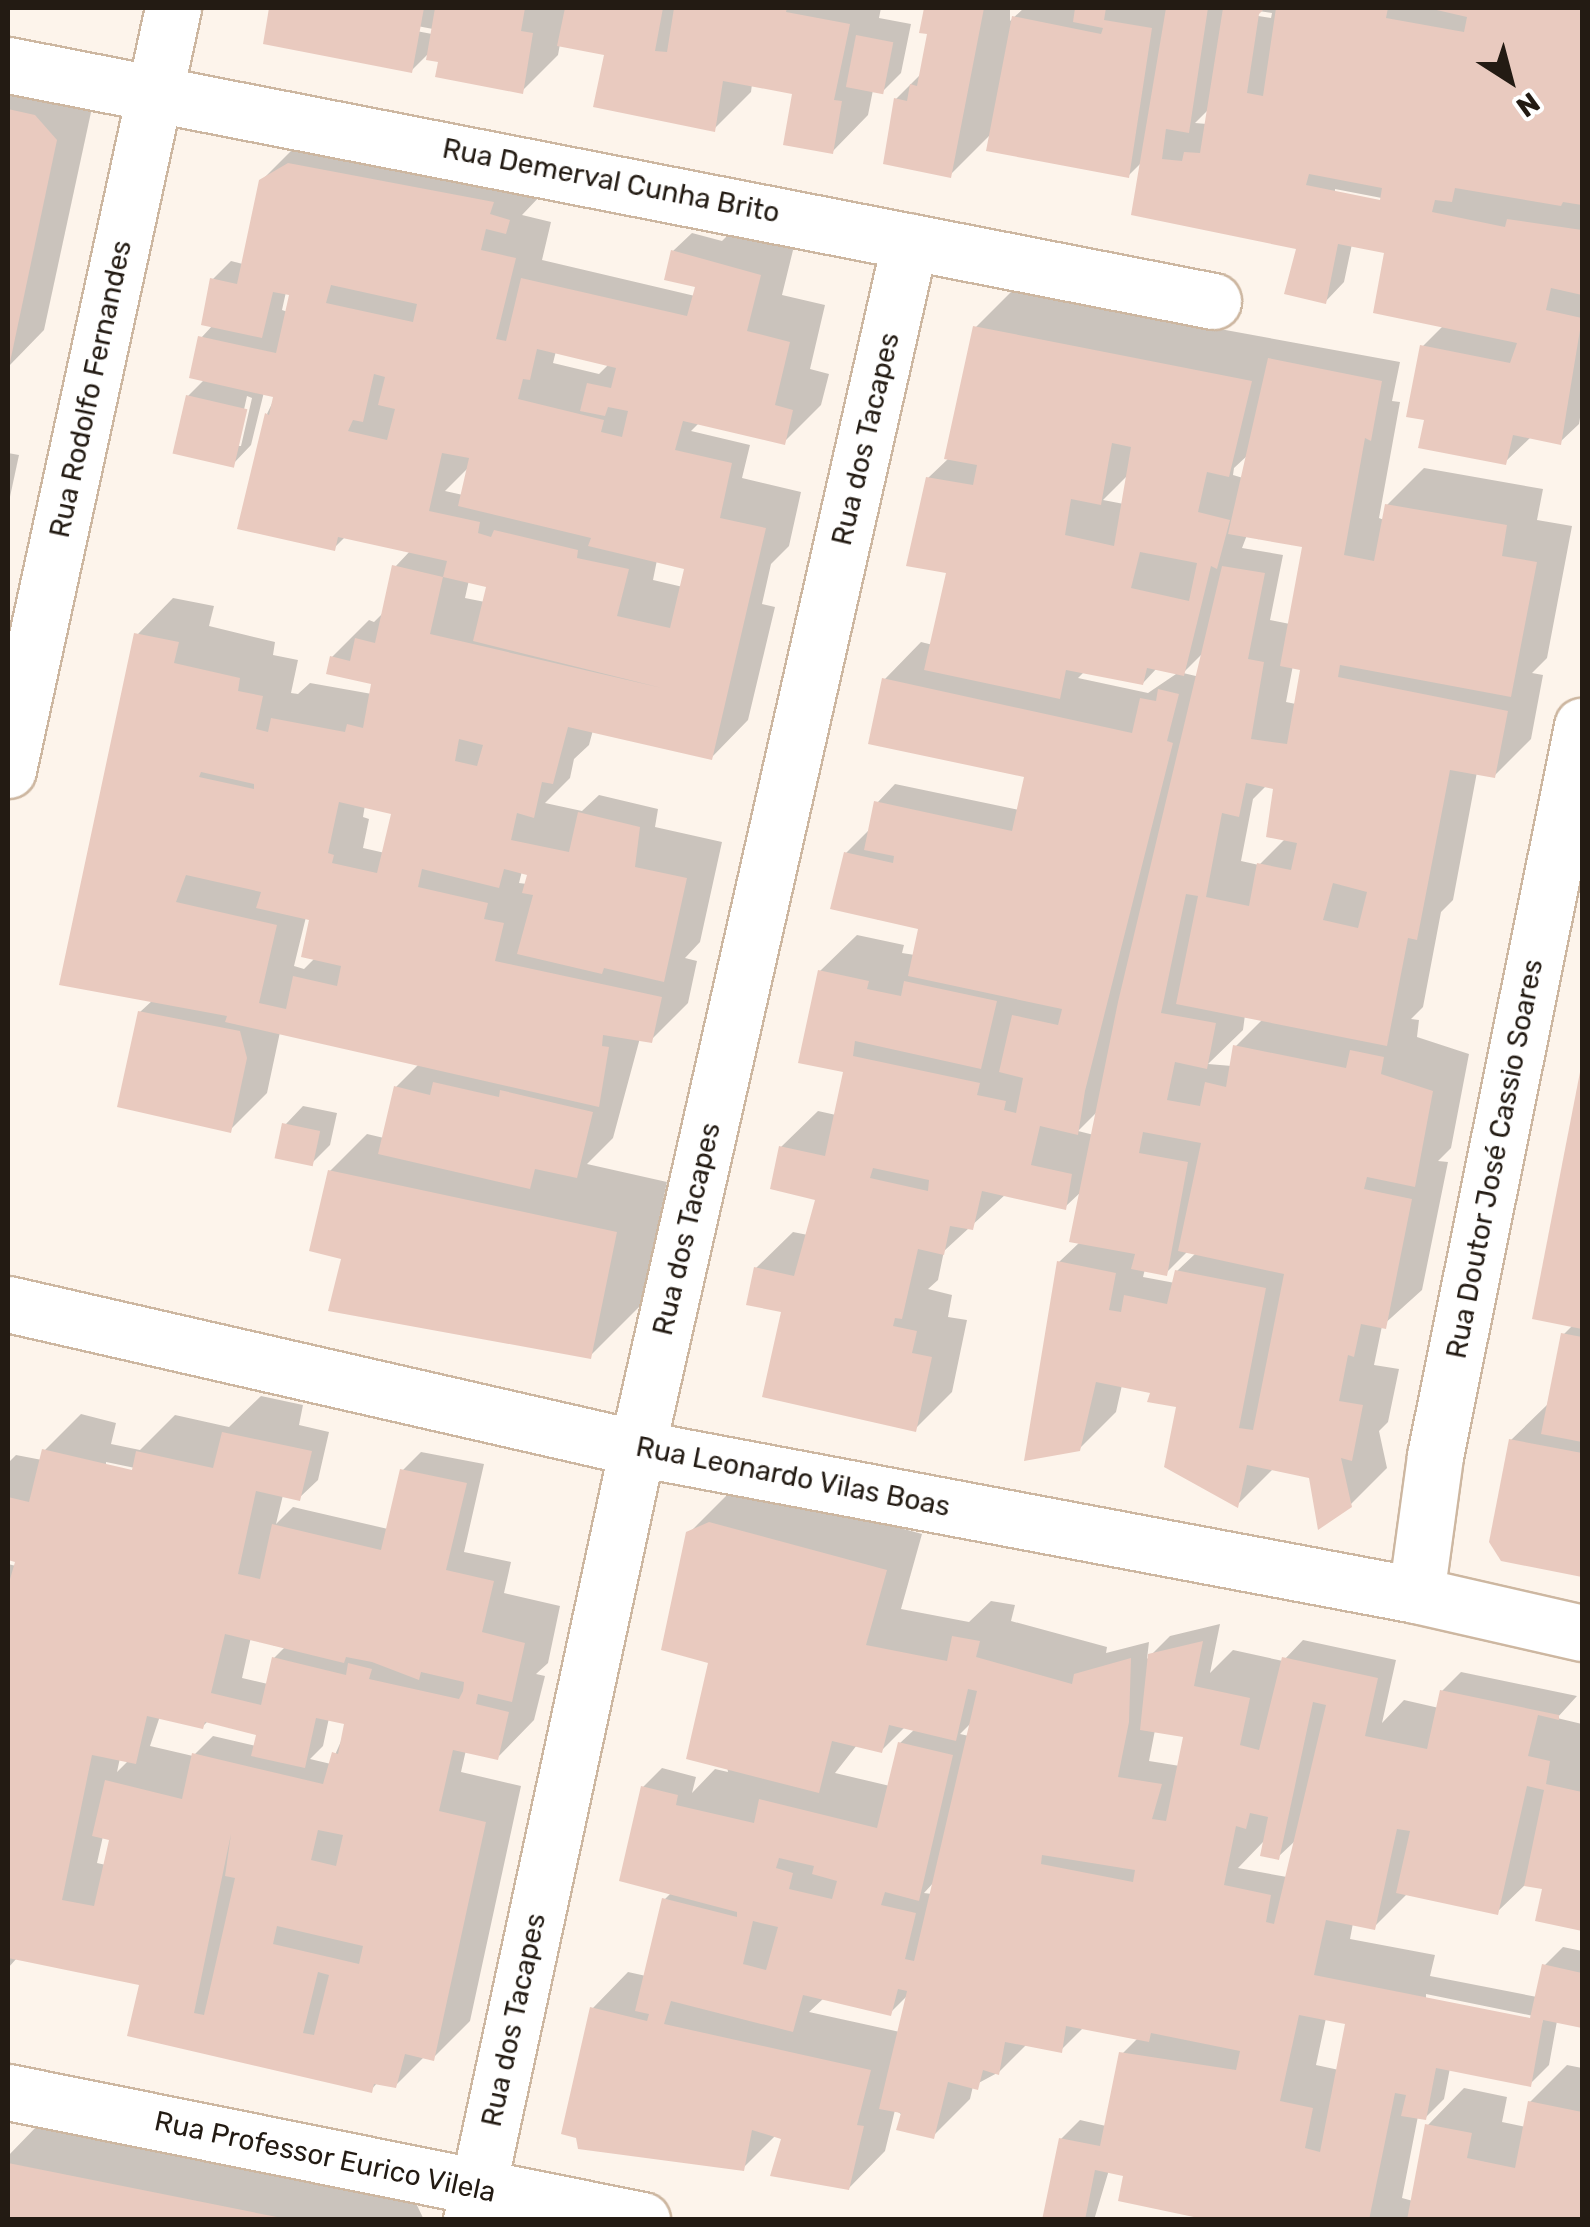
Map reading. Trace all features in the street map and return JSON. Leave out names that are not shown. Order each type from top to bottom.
[{"type":"street","name":"Rua Rodolfo Fernandes","points":[[8,770],[174,8]]},
{"type":"street","name":"Rua Demerval Cunha Brito","points":[[8,65],[1213,301]]},
{"type":"street","name":"Rua dos Tacapes","points":[[474,2204],[638,1448],[910,240]]},
{"type":"street","name":"Rua Doutor José Cassio Soares","points":[[1416,1595],[1436,1456],[1582,726]]},
{"type":"street","name":"Rua Leonardo Vilas Boas","points":[[8,1304],[638,1448],[1416,1595],[1582,1633]]},
{"type":"street","name":"Rua Professor Eurico Vilela","points":[[8,2092],[474,2204],[642,2220]]},
{"type":"building","points":[[269,8],[424,8],[412,73],[263,44]]},
{"type":"building","points":[[435,8],[525,8],[521,31],[533,33],[523,94],[435,77],[438,62],[426,60]]},
{"type":"building","points":[[565,8],[663,8],[655,51],[667,52],[674,8],[787,8],[786,12],[850,24],[834,100],[842,101],[833,154],[783,145],[792,94],[723,81],[715,132],[593,107],[604,55],[557,46]]},
{"type":"building","points":[[924,8],[984,8],[951,178],[883,164],[894,98],[907,101],[910,84],[917,86],[927,34],[919,33]]},
{"type":"building","points":[[1075,8],[1106,8],[1104,20],[1152,28],[1129,178],[986,151],[1012,16],[1101,34],[1103,28],[1073,22]]},
{"type":"building","points":[[1166,8],[1208,8],[1189,133],[1166,129],[1162,159],[1182,161],[1184,152],[1200,153],[1223,8],[1265,8],[1259,14],[1247,93],[1263,96],[1276,8],[1388,8],[1386,18],[1464,32],[1467,17],[1428,8],[1582,8],[1582,205],[1563,202],[1561,206],[1455,188],[1452,202],[1435,200],[1432,212],[1505,227],[1507,219],[1582,230],[1582,295],[1551,288],[1546,310],[1582,318],[1561,445],[1513,435],[1506,465],[1418,448],[1424,420],[1406,417],[1420,345],[1510,363],[1517,343],[1373,313],[1384,253],[1338,244],[1326,304],[1284,294],[1296,249],[1131,215]],"holes":[[[1309,174],[1382,188],[1380,200],[1306,185]]]},
{"type":"building","points":[[856,35],[893,42],[883,94],[846,87]]},
{"type":"building","points":[[8,109],[35,115],[57,140],[9,367]]},
{"type":"building","points":[[288,163],[494,202],[490,214],[510,220],[506,234],[486,229],[481,250],[516,258],[496,339],[506,341],[521,278],[687,316],[695,287],[664,280],[671,250],[761,275],[747,331],[790,342],[775,405],[793,410],[785,445],[683,421],[675,450],[732,463],[720,518],[766,528],[712,760],[568,727],[553,784],[542,782],[534,818],[517,813],[511,840],[569,852],[578,812],[640,827],[635,867],[687,878],[664,982],[604,968],[602,974],[517,954],[533,895],[522,893],[527,875],[504,869],[499,888],[422,869],[418,887],[488,903],[484,919],[504,923],[495,961],[662,997],[652,1043],[603,1035],[602,1046],[609,1047],[599,1107],[225,1022],[227,1016],[59,985],[134,633],[179,642],[174,663],[240,678],[238,691],[263,696],[256,729],[268,732],[271,718],[345,732],[347,724],[363,728],[371,684],[326,674],[330,656],[350,661],[355,638],[375,643],[392,565],[443,577],[447,561],[338,537],[335,551],[237,529],[265,413],[269,415],[273,397],[189,378],[198,336],[276,353],[289,295],[273,292],[262,338],[201,325],[210,278],[237,284],[259,180]],"holes":[[[331,285],[417,304],[413,322],[326,303]],[[537,349],[616,368],[611,388],[587,383],[580,411],[605,416],[608,407],[628,411],[622,437],[601,432],[604,420],[518,399],[523,379],[530,380]],[[374,374],[385,377],[378,405],[395,409],[387,440],[348,431],[353,420],[363,422]],[[442,453],[469,458],[458,506],[591,538],[588,546],[684,569],[670,628],[617,616],[629,569],[577,558],[578,550],[494,530],[491,537],[478,533],[480,522],[429,511]],[[443,577],[486,587],[473,641],[662,688],[430,634]],[[459,739],[483,745],[477,766],[455,761]],[[201,772],[254,784],[254,789],[199,777]],[[339,802],[391,814],[377,873],[332,863],[334,855],[328,853]],[[186,875],[261,892],[256,908],[309,920],[301,957],[341,966],[337,986],[293,976],[286,1009],[259,1003],[277,925],[176,902]]]},
{"type":"building","points":[[973,326],[1252,381],[1229,477],[1207,472],[1198,512],[1230,520],[1217,569],[1211,566],[1184,676],[1147,668],[1143,685],[1066,670],[1060,699],[924,670],[946,573],[906,566],[926,477],[973,485],[977,465],[944,459]],"holes":[[[1112,443],[1131,447],[1114,546],[1065,535],[1071,499],[1101,505]],[[1140,552],[1197,563],[1189,601],[1131,588]]]},
{"type":"building","points":[[1268,358],[1382,381],[1371,441],[1365,438],[1344,555],[1374,561],[1385,504],[1507,525],[1502,556],[1537,562],[1511,697],[1340,665],[1338,677],[1508,711],[1495,778],[1450,770],[1417,940],[1408,938],[1387,1046],[1176,1004],[1198,896],[1186,894],[1161,1013],[1216,1023],[1207,1069],[1175,1062],[1167,1100],[1200,1106],[1205,1082],[1226,1087],[1233,1045],[1346,1068],[1350,1050],[1384,1057],[1381,1074],[1433,1091],[1415,1187],[1367,1177],[1364,1189],[1412,1199],[1386,1329],[1361,1324],[1354,1357],[1348,1355],[1339,1401],[1363,1405],[1352,1461],[1341,1458],[1352,1507],[1318,1530],[1309,1478],[1247,1465],[1238,1508],[1164,1467],[1176,1407],[1147,1402],[1150,1393],[1096,1382],[1080,1451],[1024,1461],[1057,1261],[1116,1273],[1109,1310],[1121,1312],[1124,1295],[1167,1304],[1175,1270],[1266,1288],[1239,1428],[1253,1430],[1284,1274],[1178,1251],[1201,1143],[1143,1132],[1139,1153],[1188,1162],[1167,1276],[1131,1269],[1135,1254],[1069,1242],[1118,1002],[1222,566],[1265,573],[1248,659],[1264,662],[1251,739],[1287,744],[1300,670],[1280,666],[1302,547],[1228,534]],"holes":[[[1246,783],[1273,789],[1266,837],[1297,843],[1291,870],[1257,863],[1249,906],[1206,897],[1222,813],[1239,817]],[[1333,883],[1367,892],[1358,928],[1323,920]]]},
{"type":"building","points":[[186,395],[247,409],[234,468],[173,453]]},
{"type":"building","points":[[882,678],[1132,733],[1140,698],[1156,701],[1158,689],[1179,694],[1167,741],[1173,743],[1085,1091],[1078,1135],[1040,1126],[1031,1165],[1072,1174],[1066,1210],[982,1191],[973,1230],[950,1226],[944,1255],[918,1249],[902,1319],[895,1318],[893,1326],[917,1331],[912,1353],[932,1357],[916,1432],[762,1397],[781,1312],[746,1305],[754,1267],[794,1276],[815,1200],[770,1189],[779,1146],[825,1156],[843,1072],[798,1063],[818,970],[869,981],[867,989],[901,996],[904,981],[997,1001],[981,1069],[855,1041],[853,1056],[980,1083],[977,1095],[1006,1101],[1004,1110],[1016,1113],[1023,1078],[999,1072],[1012,1015],[1058,1025],[1062,1009],[908,976],[918,929],[830,909],[844,852],[893,863],[894,856],[864,850],[874,801],[1012,831],[1024,777],[868,744]],"holes":[[[873,1168],[929,1180],[928,1191],[870,1178]]]},
{"type":"building","points":[[138,1011],[240,1031],[247,1058],[231,1133],[117,1107]]},
{"type":"building","points":[[1582,1067],[1582,1329],[1532,1319]]},
{"type":"building","points":[[433,1082],[499,1097],[500,1090],[593,1112],[577,1178],[535,1169],[530,1189],[378,1154],[394,1086],[430,1095]]},
{"type":"building","points":[[282,1123],[320,1131],[313,1166],[275,1158]]},
{"type":"building","points":[[328,1170],[617,1232],[591,1359],[328,1311],[341,1259],[309,1251]]},
{"type":"building","points":[[1561,1333],[1582,1337],[1582,1442],[1541,1434]]},
{"type":"building","points":[[222,1432],[312,1451],[300,1501],[256,1491],[238,1574],[260,1579],[272,1524],[381,1550],[400,1469],[467,1483],[446,1570],[494,1581],[482,1632],[525,1643],[512,1702],[478,1694],[476,1704],[509,1712],[498,1760],[453,1750],[439,1811],[486,1822],[434,2061],[405,2054],[396,2088],[374,2084],[372,2093],[127,2036],[139,1985],[8,1958],[8,1586],[15,1562],[8,1560],[8,1497],[29,1502],[42,1449],[132,1470],[136,1451],[213,1468]],"holes":[[[225,1634],[344,1663],[346,1657],[372,1662],[419,1680],[421,1672],[464,1682],[459,1699],[369,1679],[372,1669],[348,1663],[346,1675],[272,1657],[261,1705],[211,1693]],[[147,1716],[203,1729],[205,1722],[256,1735],[251,1756],[305,1768],[316,1718],[344,1724],[338,1754],[332,1752],[323,1784],[192,1753],[182,1799],[105,1780],[92,1836],[109,1840],[94,1906],[62,1900],[92,1755],[136,1764]],[[318,1830],[343,1835],[336,1866],[311,1860]],[[231,1834],[225,1876],[235,1878],[204,2015],[194,2013]],[[277,1926],[363,1946],[359,1964],[273,1944]],[[318,1972],[329,1975],[314,2035],[303,2033]]]},
{"type":"building","points":[[1509,1439],[1582,1453],[1582,1577],[1501,1561],[1489,1542]]},
{"type":"building","points":[[709,1522],[887,1570],[866,1645],[947,1661],[952,1636],[980,1641],[976,1657],[1072,1684],[1074,1674],[1131,1658],[1129,1722],[1118,1777],[1162,1784],[1152,1819],[1166,1821],[1183,1737],[1140,1730],[1148,1654],[1203,1641],[1194,1686],[1250,1698],[1240,1745],[1259,1750],[1282,1657],[1378,1678],[1365,1736],[1427,1749],[1440,1690],[1559,1715],[1559,1720],[1538,1715],[1528,1756],[1550,1761],[1546,1784],[1582,1792],[1582,1931],[1535,1921],[1542,1889],[1524,1886],[1544,1790],[1527,1786],[1498,1915],[1396,1893],[1410,1831],[1397,1829],[1375,1930],[1326,1920],[1314,1975],[1530,2018],[1542,1964],[1582,1973],[1582,2028],[1543,2020],[1531,2087],[1436,2068],[1426,2120],[1401,2116],[1406,2095],[1395,2093],[1369,2220],[1208,2220],[1118,2201],[1123,2176],[1095,2170],[1085,2220],[1042,2220],[1059,2138],[1100,2146],[1119,2052],[1236,2070],[1240,2051],[1151,2033],[1149,2042],[1066,2026],[1062,2053],[1005,2042],[999,2075],[983,2070],[978,2090],[948,2082],[934,2139],[896,2130],[901,2113],[879,2109],[907,1991],[898,1989],[891,2016],[803,1995],[793,2032],[671,2001],[664,2024],[871,2070],[857,2125],[864,2126],[849,2190],[770,2176],[781,2139],[752,2130],[744,2171],[578,2149],[576,2138],[561,2134],[590,2007],[647,2021],[649,2014],[635,2011],[662,1898],[737,1917],[737,1912],[619,1881],[641,1786],[678,1795],[676,1805],[754,1823],[759,1799],[877,1828],[898,1742],[953,1755],[919,1901],[885,1892],[881,1905],[916,1913],[905,1959],[914,1961],[977,1691],[968,1689],[956,1741],[889,1725],[882,1753],[832,1741],[819,1793],[686,1759],[708,1663],[661,1650],[686,1532]],"holes":[[[1313,1702],[1326,1705],[1274,1924],[1266,1922],[1271,1895],[1224,1885],[1236,1826],[1246,1829],[1250,1813],[1268,1817],[1260,1856],[1279,1860]],[[1042,1855],[1135,1870],[1133,1882],[1041,1864]],[[779,1858],[814,1866],[812,1874],[837,1881],[832,1899],[789,1889],[793,1873],[776,1868]],[[753,1921],[778,1927],[766,1970],[743,1964]],[[1299,2015],[1345,2024],[1320,2152],[1305,2148],[1313,2108],[1280,2101]]]},
{"type":"building","points":[[1528,2101],[1582,2112],[1582,2220],[1407,2220],[1425,2124],[1472,2133],[1467,2158],[1515,2168]]},
{"type":"building","points":[[8,2163],[282,2218],[282,2220],[8,2220]]}]
